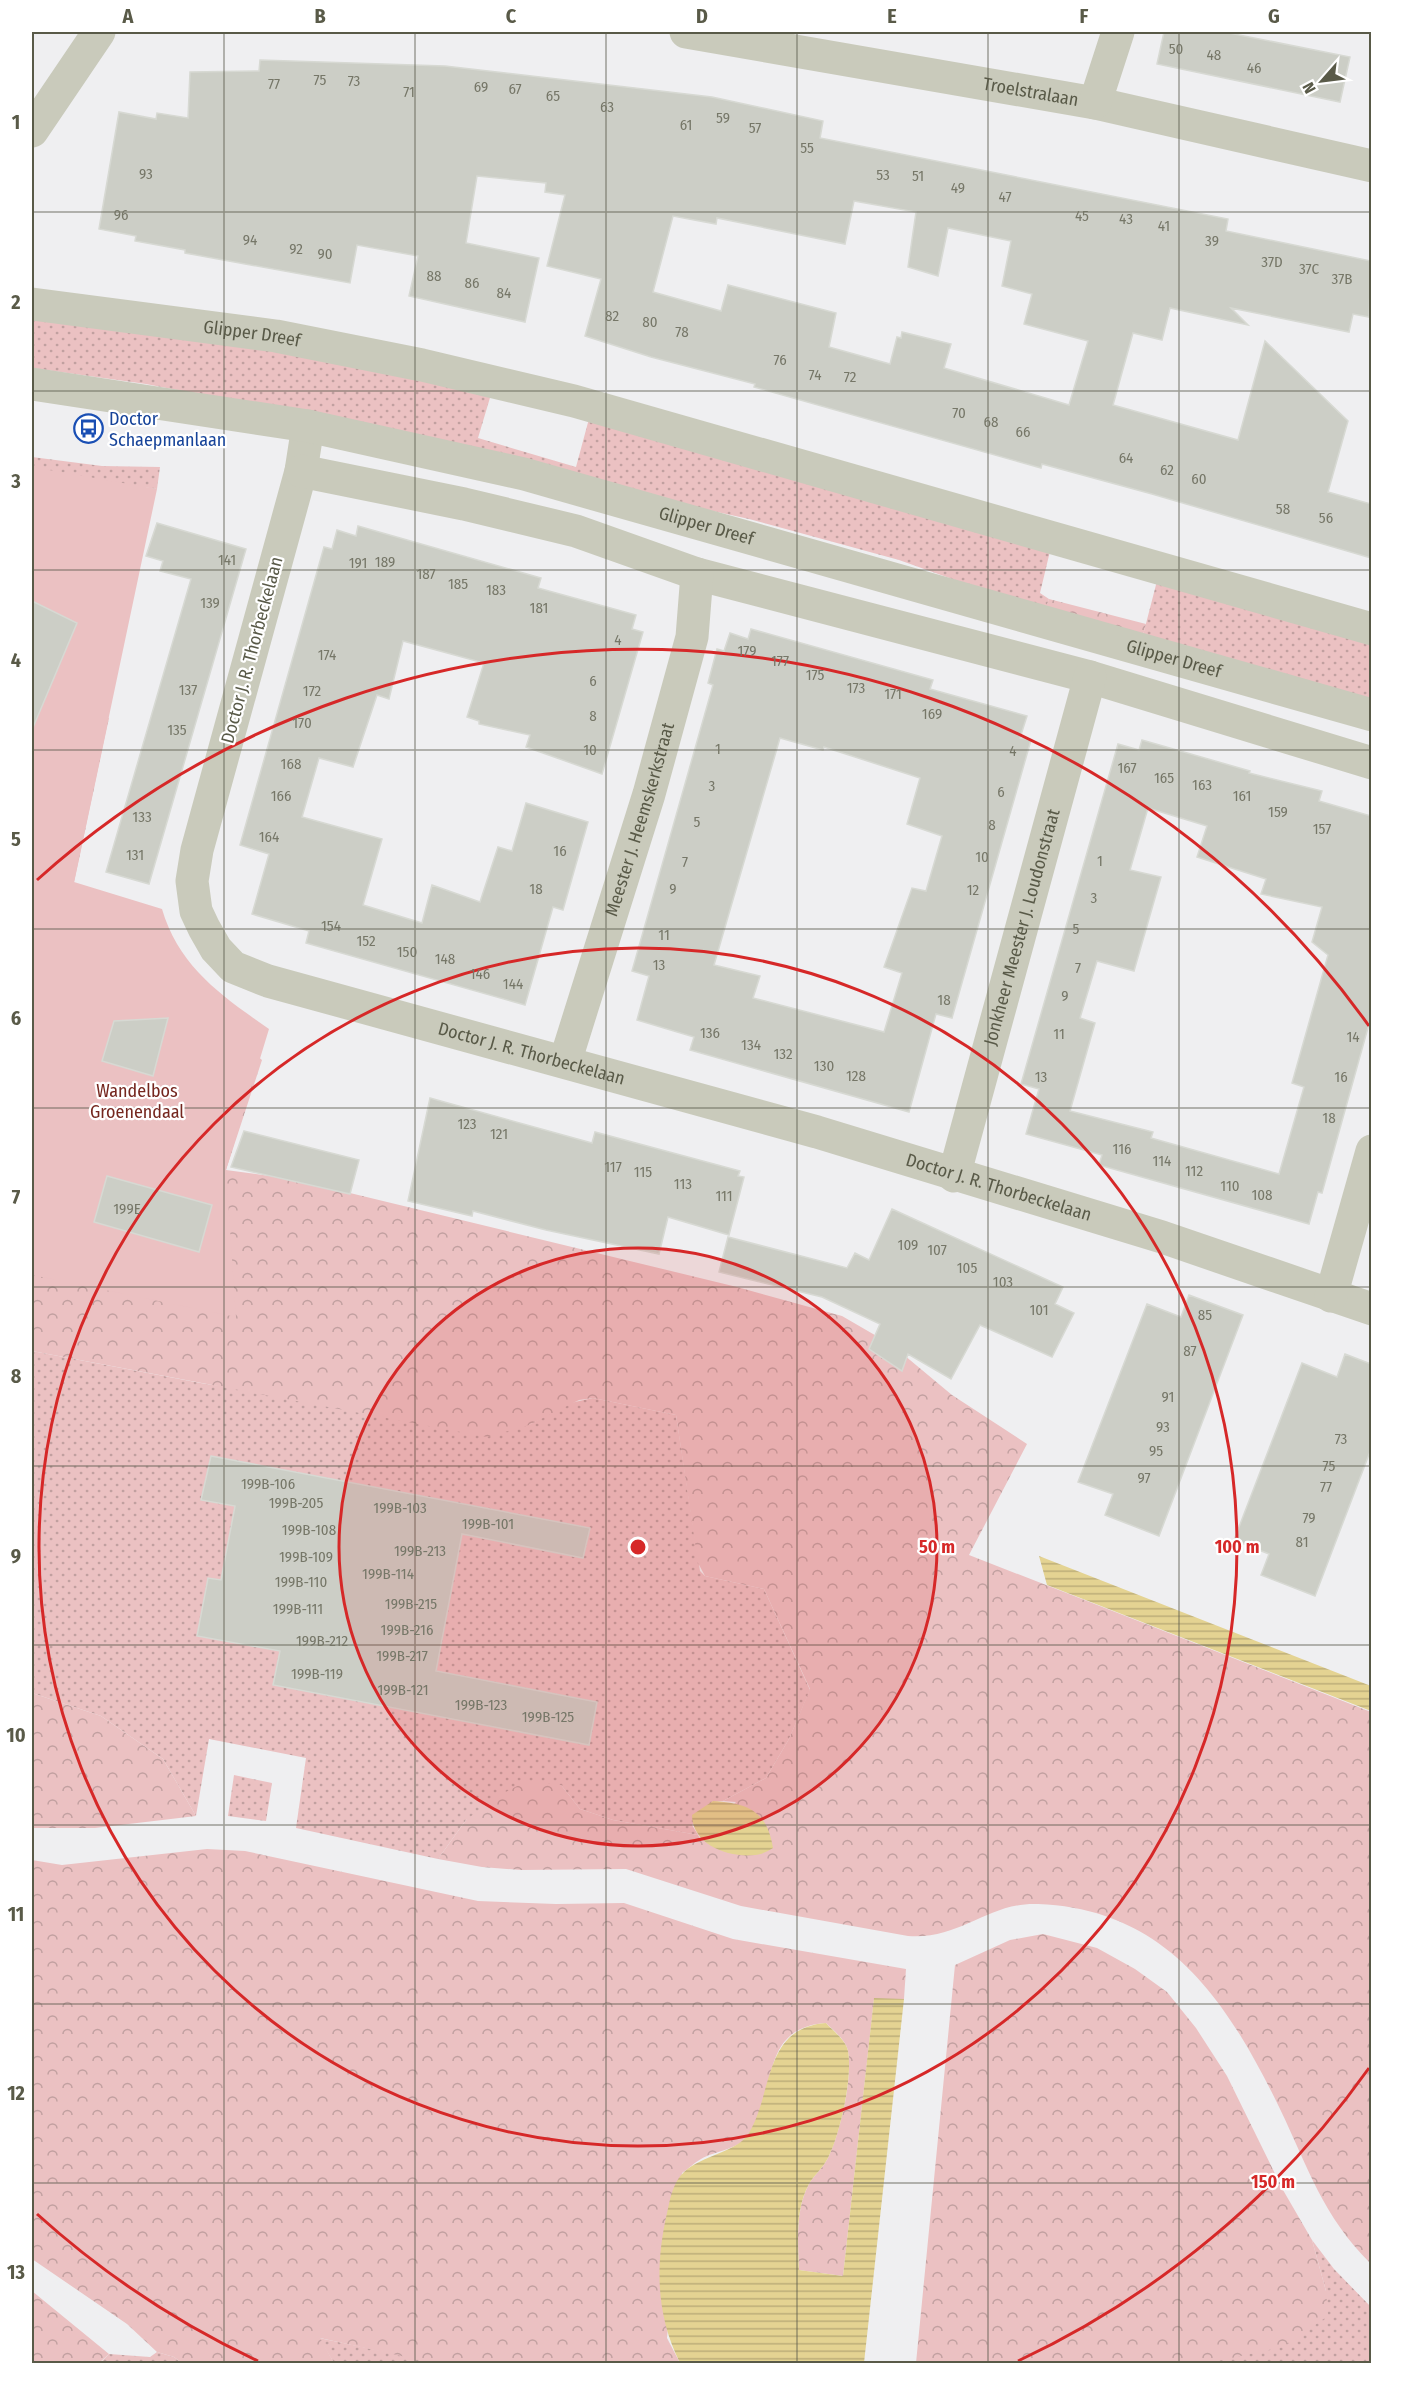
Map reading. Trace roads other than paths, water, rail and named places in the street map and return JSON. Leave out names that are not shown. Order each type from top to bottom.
[{"type":"street","points":[[32,131],[99,32]]},
{"type":"street","name":"Troelstralaan","points":[[686,32],[1095,103],[1371,166]]},
{"type":"street","points":[[1095,103],[1118,32]]},
{"type":"street","name":"Glipper Dreef","points":[[32,304],[276,336],[422,365],[574,401],[1371,629]]},
{"type":"street","name":"Glipper Dreef","points":[[32,384],[308,426],[524,474],[1371,715]]},
{"type":"street","name":"Doctor J. R. Thorbeckelaan","points":[[308,426],[301,471],[197,850],[192,881],[196,911],[216,949],[233,967],[268,981],[817,1132],[954,1176],[1162,1236],[1371,1309]]},
{"type":"street","points":[[301,471],[464,504],[576,531],[696,574],[1090,677],[1371,763]]},
{"type":"street","name":"Meester J. Heemskerkstraat","points":[[565,1062],[649,794],[692,637],[696,574]]},
{"type":"street","name":"Jonkheer Meester J. Loudonstraat","points":[[954,1176],[1090,677]]},
{"type":"street","points":[[1331,1296],[1371,1151]]},
{"type":"place","name":"Doctor Schaepmanlaan","points":[[88,429]]},
{"type":"park label","name":"Wandelbos Groenendaal","points":[[137,1101]]}]
